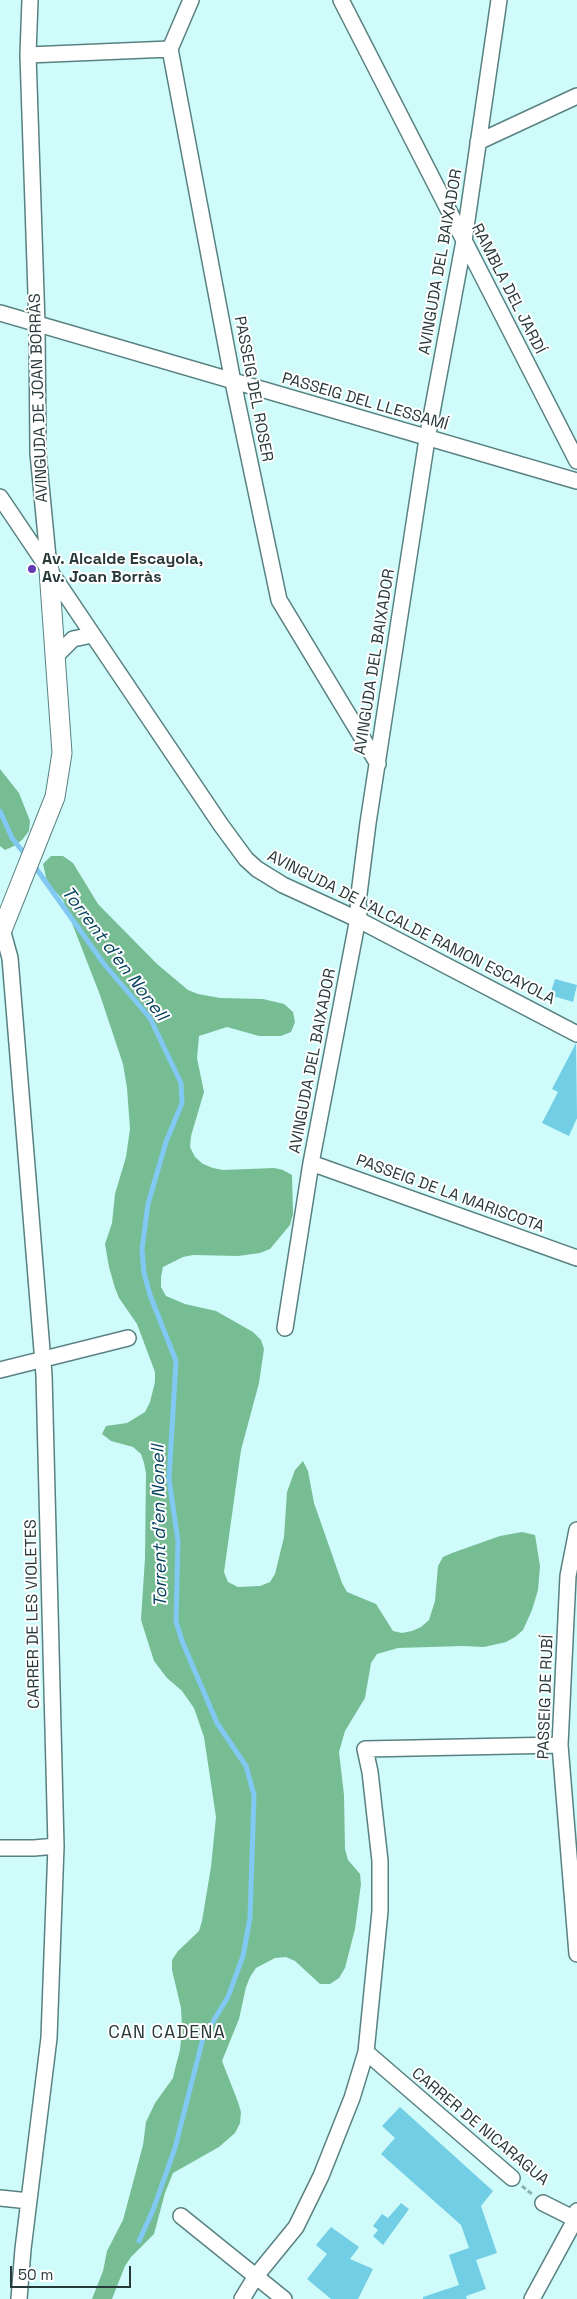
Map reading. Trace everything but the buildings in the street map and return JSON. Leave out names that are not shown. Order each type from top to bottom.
[{"type":"street","name":"AVINGUDA DE JOAN BORRÀS","points":[[1,932],[55,797],[62,753],[56,656],[38,453],[37,324],[28,56],[30,0]]},
{"type":"street","points":[[28,56],[170,48],[190,0]]},
{"type":"street","name":"RAMBLA DEL JARDÍ","points":[[340,0],[577,461]]},
{"type":"street","name":"AVINGUDA DEL BAIXADOR","points":[[285,1328],[311,1163],[357,919],[366,840],[427,438],[464,241],[500,0]]},
{"type":"street","name":"PASSEIG DEL ROSER","points":[[170,48],[233,382],[279,600],[378,764]]},
{"type":"street","points":[[478,142],[577,96]]},
{"type":"street","name":"PASSEIG DEL LLESSAMÍ","points":[[0,313],[577,481]]},
{"type":"street","name":"AVINGUDA DE L'ALCALDE RAMON ESCAYOLA","points":[[0,497],[246,859],[256,869],[283,885],[357,919],[577,1034]]},
{"type":"street","points":[[15,521],[29,523],[43,515]]},
{"type":"street","points":[[56,656],[73,639],[92,635]]},
{"type":"street","name":"CARRER DE LES VIOLETES","points":[[1,932],[10,958],[43,1358],[56,1846],[49,2038],[19,2299]]},
{"type":"street","name":"PASSEIG DE LA MARISCOTA","points":[[311,1163],[577,1258]]},
{"type":"street","points":[[0,1370],[128,1338]]},
{"type":"street","name":"PASSEIG DE RUBÍ","points":[[577,1530],[560,1745],[577,1954]]},
{"type":"street","points":[[242,2299],[256,2276],[296,2227],[321,2176],[352,2098],[366,2052],[380,1903],[380,1861],[370,1772],[365,1749],[560,1745]]},
{"type":"street","points":[[0,1848],[56,1846]]},
{"type":"street","name":"CARRER DE NICARAGUA","points":[[366,2052],[512,2178]]},
{"type":"street","points":[[0,2198],[29,2201]]},
{"type":"street","name":"CARRER DE NICARAGUA","points":[[542,2203],[576,2217]]},
{"type":"street","points":[[182,2216],[284,2299]]},
{"type":"street","points":[[532,2299],[576,2217]]},
{"type":"path","name":"CARRER DE NICARAGUA","points":[[512,2178],[542,2203]]},
{"type":"green space","points":[[0,769],[19,793],[30,821],[29,831],[22,840],[5,850],[0,846]]},
{"type":"green space","points":[[51,856],[63,856],[73,863],[98,904],[157,964],[188,990],[220,998],[263,999],[284,1004],[293,1012],[295,1022],[291,1032],[281,1036],[259,1036],[227,1027],[199,1036],[197,1058],[204,1092],[191,1136],[190,1147],[195,1157],[203,1164],[213,1168],[223,1170],[274,1168],[292,1175],[293,1214],[290,1225],[270,1249],[260,1253],[238,1256],[193,1255],[183,1257],[163,1267],[161,1277],[161,1287],[166,1296],[185,1304],[216,1311],[253,1332],[261,1340],[264,1349],[259,1383],[241,1450],[224,1572],[228,1582],[238,1587],[260,1586],[270,1582],[275,1574],[284,1537],[287,1492],[295,1470],[303,1461],[308,1471],[314,1503],[342,1583],[347,1592],[376,1604],[393,1631],[402,1633],[412,1631],[421,1627],[429,1620],[435,1601],[438,1566],[443,1557],[452,1553],[500,1536],[522,1532],[535,1535],[540,1566],[538,1590],[532,1610],[523,1630],[515,1637],[506,1642],[484,1647],[398,1648],[377,1654],[371,1663],[365,1698],[345,1731],[339,1752],[344,1795],[345,1849],[348,1860],[360,1874],[361,1884],[355,1929],[345,1968],[339,1978],[330,1984],[320,1984],[295,1961],[286,1957],[275,1958],[256,1968],[246,1987],[239,2019],[222,2061],[241,2112],[240,2123],[235,2133],[219,2147],[173,2173],[165,2193],[154,2234],[131,2257],[125,2266],[112,2299],[92,2299],[103,2271],[107,2251],[123,2220],[143,2145],[146,2122],[155,2103],[173,2078],[180,2050],[182,2028],[181,2008],[172,1970],[172,1960],[178,1951],[199,1931],[211,1867],[216,1817],[204,1737],[194,1708],[182,1691],[167,1678],[154,1661],[141,1620],[145,1558],[146,1473],[144,1463],[141,1454],[133,1447],[111,1441],[102,1434],[106,1426],[127,1423],[145,1412],[150,1402],[155,1382],[155,1372],[137,1324],[119,1298],[115,1288],[105,1244],[112,1223],[115,1194],[126,1157],[130,1129],[123,1064],[100,995],[63,900],[47,882],[43,864]]},
{"type":"waterway","name":"Torrent d'en Nonell","points":[[0,811],[12,838],[27,857]]},
{"type":"waterway","name":"Torrent d'en Nonell","points":[[33,864],[104,964],[150,1018],[181,1083],[182,1103],[166,1142],[148,1204],[142,1249],[144,1273],[150,1295],[176,1361],[169,1479],[178,1541],[176,1621],[182,1641],[217,1723],[246,1766],[254,1795],[250,1918],[243,1956],[228,1997],[203,2038],[175,2148],[153,2210],[139,2241]]},
{"type":"place","name":"Av. Alcalde Escayola, Av. Joan Borràs","points":[[32,569]]},
{"type":"district","name":"CAN CADENA","points":[[167,2033]]}]
